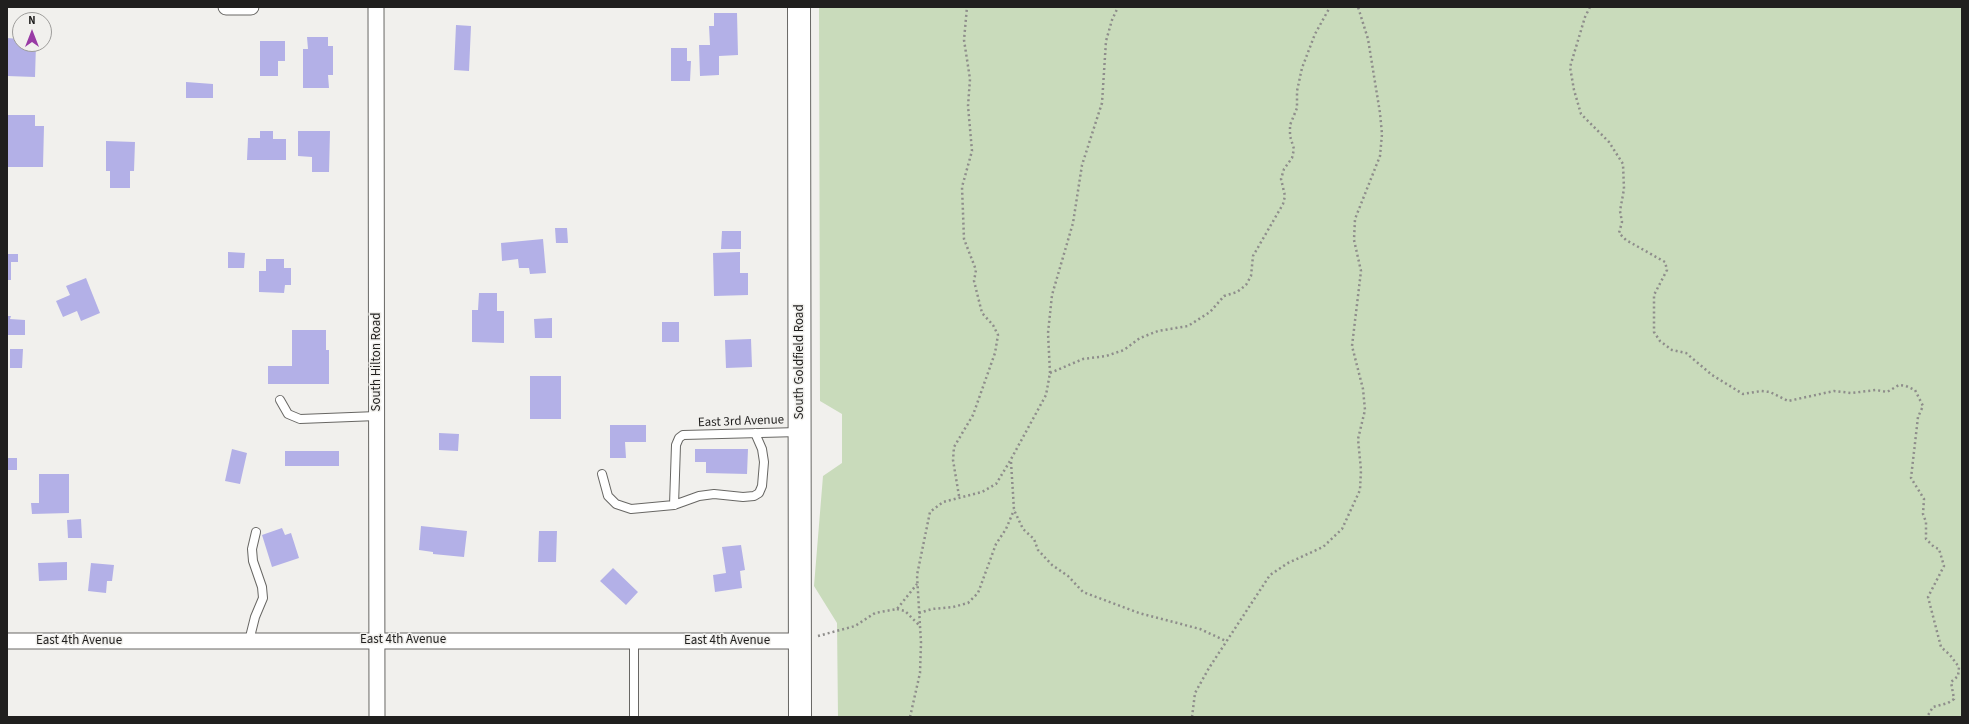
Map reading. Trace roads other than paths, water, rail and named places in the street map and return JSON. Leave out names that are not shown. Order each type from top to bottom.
[{"type":"main road","name":"South Goldfield Road","points":[[799,7],[800,717]]},
{"type":"street","points":[[226,7],[251,7]]},
{"type":"street","name":"South Hilton Road","points":[[376,7],[377,717]]},
{"type":"street","name":"East 4th Avenue","points":[[7,641],[800,640]]},
{"type":"lane","points":[[280,400],[288,414],[300,418],[377,416]]},
{"type":"lane","name":"East 3rd Avenue","points":[[674,505],[676,445],[679,438],[683,435],[800,432]]},
{"type":"lane","points":[[602,474],[608,496],[616,504],[631,509],[674,505],[699,496],[714,494],[743,497],[754,496],[759,493],[762,486],[764,462],[762,449],[755,433]]},
{"type":"lane","points":[[249,641],[255,617],[263,598],[262,587],[253,561],[252,549],[256,532]]},
{"type":"lane","points":[[634,640],[634,717]]}]
